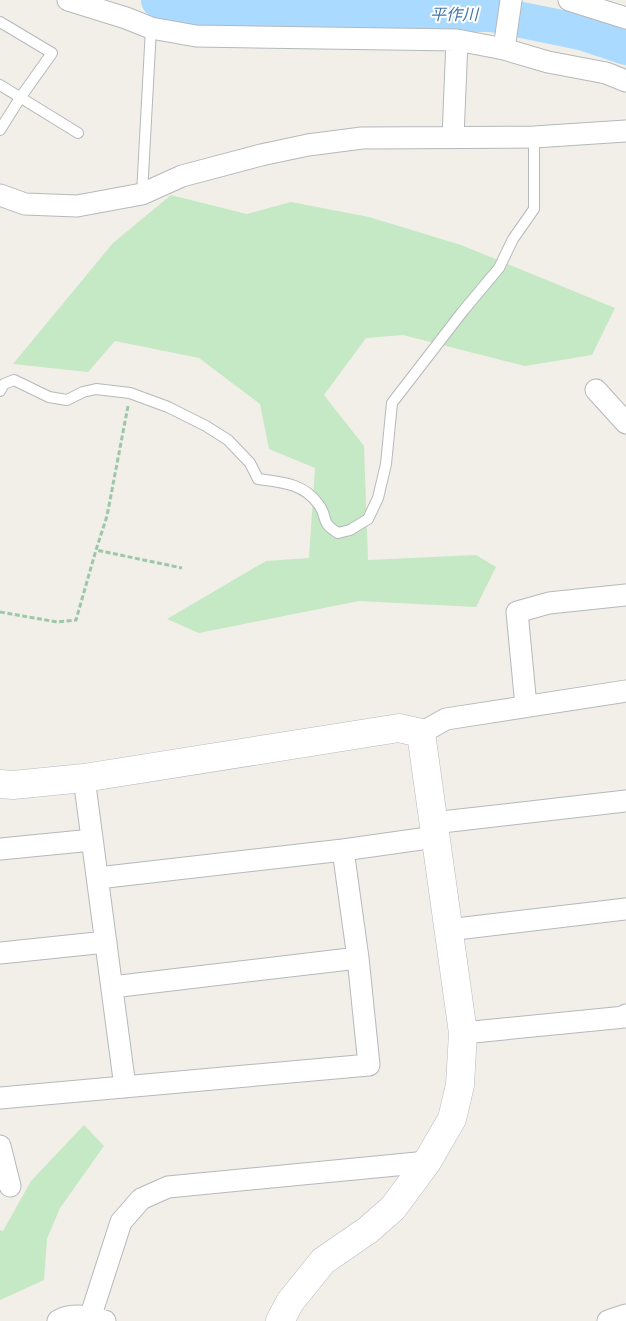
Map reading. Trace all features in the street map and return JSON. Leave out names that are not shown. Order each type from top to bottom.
[{"type":"street","points":[[68,0],[126,18],[150,28],[196,36],[457,40],[504,46],[548,62],[606,73],[626,80]]},
{"type":"street","points":[[504,46],[511,0]]},
{"type":"street","points":[[569,0],[626,18]]},
{"type":"street","points":[[453,137],[457,40]]},
{"type":"street","points":[[0,195],[25,204],[77,206],[142,194],[182,176],[260,155],[308,145],[362,138],[534,137],[626,131]]},
{"type":"street","points":[[596,390],[626,422]]},
{"type":"street","points":[[526,706],[517,612],[549,603],[626,596]]},
{"type":"street","points":[[0,784],[13,785],[84,778],[399,728],[421,733],[446,718],[626,691]]},
{"type":"street","points":[[280,1321],[290,1302],[323,1261],[368,1230],[393,1208],[427,1162],[452,1119],[460,1085],[463,1033],[421,733]]},
{"type":"street","points":[[84,778],[125,1087]]},
{"type":"street","points":[[98,878],[343,850],[434,830],[626,801]]},
{"type":"street","points":[[0,849],[92,840]]},
{"type":"street","points":[[0,1098],[369,1065],[358,958],[343,850]]},
{"type":"street","points":[[448,930],[626,909]]},
{"type":"street","points":[[0,953],[106,942]]},
{"type":"street","points":[[112,987],[358,958]]},
{"type":"street","points":[[463,1033],[625,1017],[626,1015]]},
{"type":"street","points":[[0,1146],[10,1186]]},
{"type":"street","points":[[58,1321],[64,1317],[95,1319],[121,1222],[140,1199],[168,1186],[427,1162]]},
{"type":"street","points":[[608,1321],[626,1314]]},
{"type":"lane","points":[[0,22],[52,53],[0,130]]},
{"type":"lane","points":[[142,194],[150,28]]},
{"type":"lane","points":[[0,85],[78,133]]},
{"type":"lane","points":[[0,391],[4,384],[14,380],[49,398],[68,400],[84,392],[96,389],[130,393],[168,407],[206,426],[228,440],[250,463],[258,479],[292,484],[309,494],[320,506],[327,526],[338,532],[350,530],[368,519],[378,498],[386,464],[392,403],[463,311],[499,268],[513,239],[534,209],[534,137]]},
{"type":"path","points":[[0,612],[57,622],[76,620],[107,516],[130,393]]},
{"type":"path","points":[[96,550],[182,568]]},
{"type":"green space","points":[[171,195],[247,214],[291,202],[369,217],[461,245],[615,308],[592,355],[525,366],[403,335],[366,338],[324,395],[364,446],[368,560],[476,555],[496,567],[476,607],[359,601],[199,633],[167,619],[266,561],[309,558],[315,468],[269,449],[260,404],[199,358],[115,341],[88,372],[13,364],[113,243]]},
{"type":"green space","points":[[84,1125],[104,1146],[60,1208],[47,1239],[44,1280],[0,1300],[0,1230],[3,1231],[31,1181]]},
{"type":"waterway","name":"平作川","points":[[159,0],[186,7],[281,13],[492,14],[581,32],[626,47]]}]
